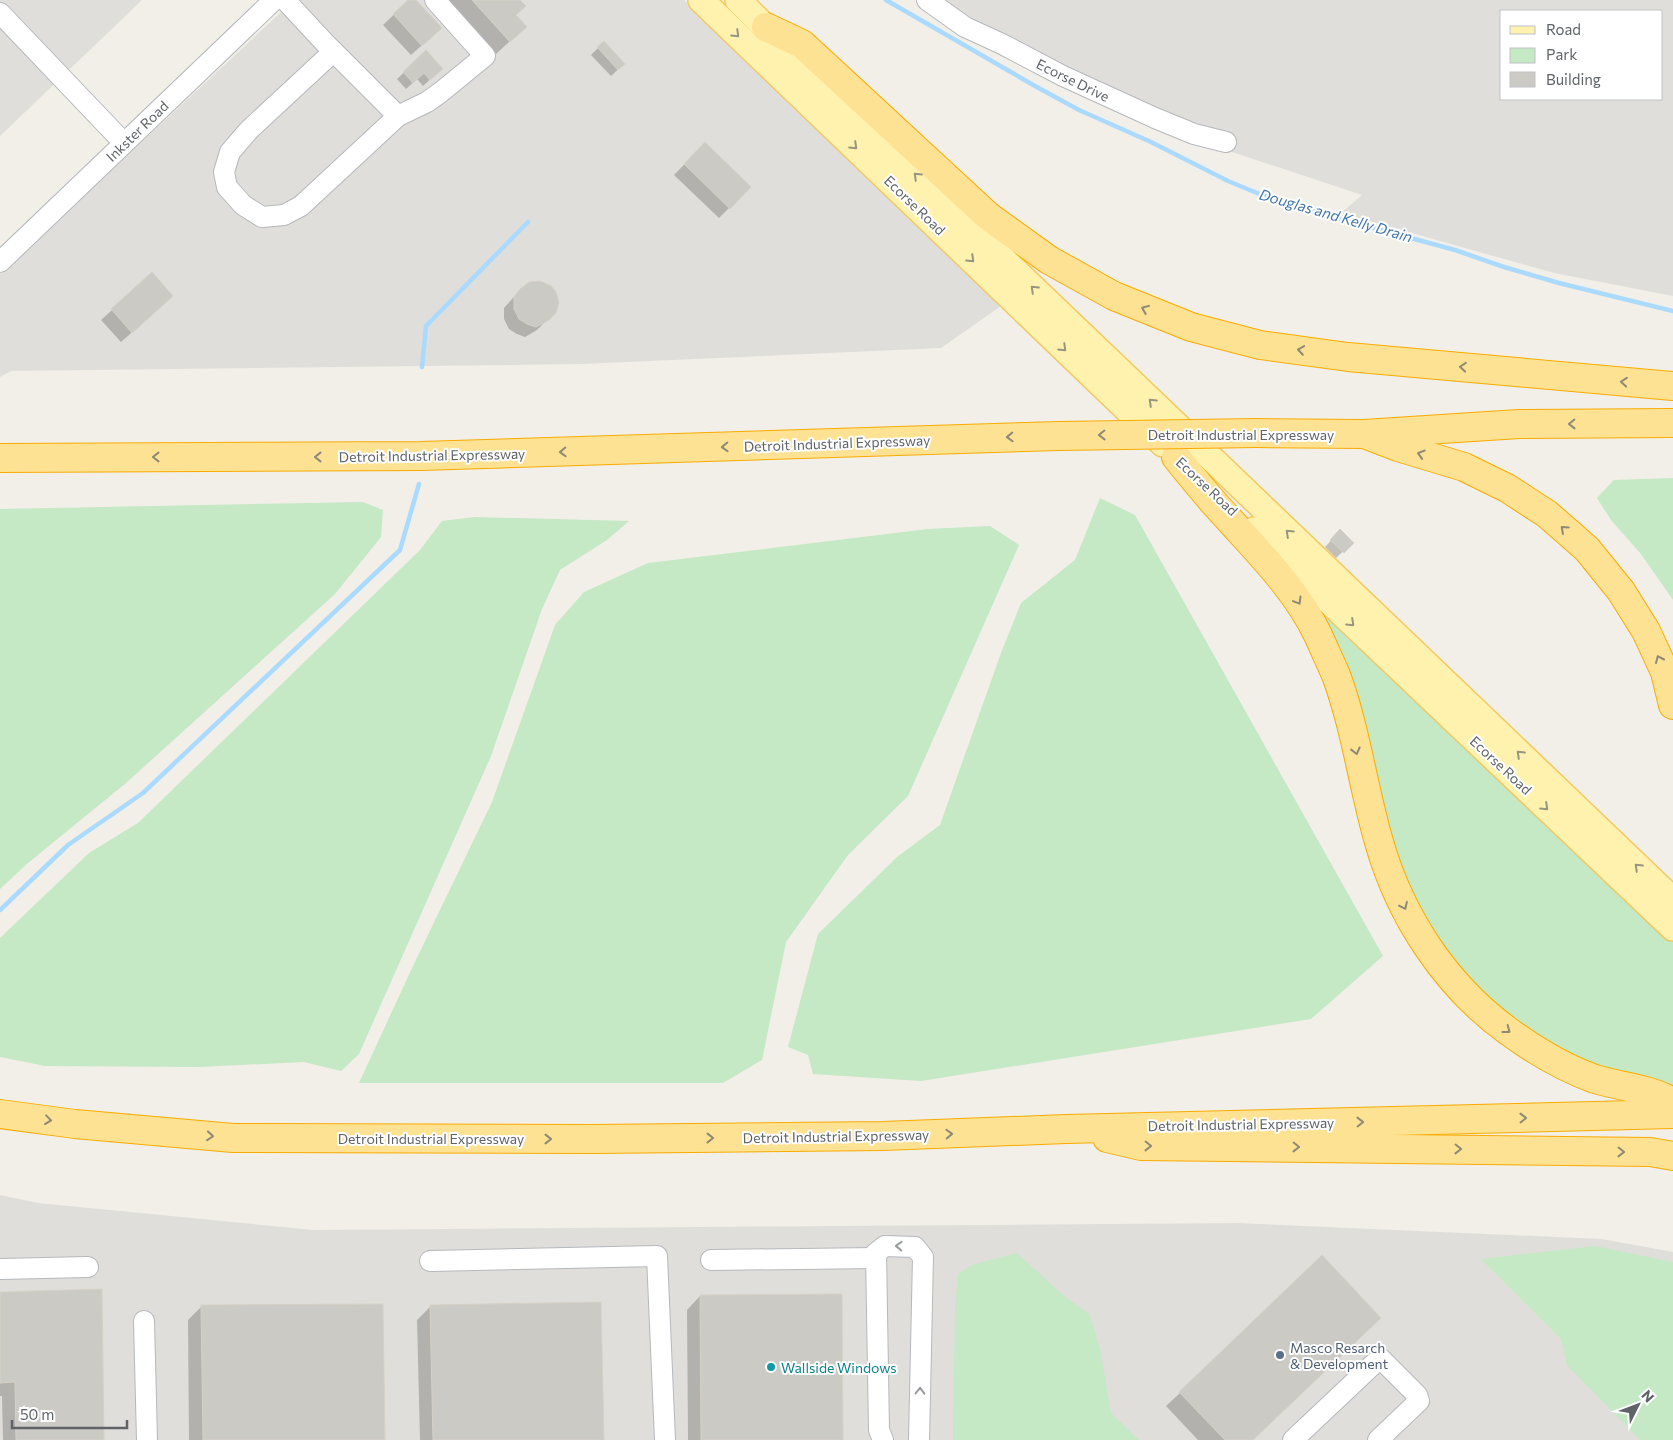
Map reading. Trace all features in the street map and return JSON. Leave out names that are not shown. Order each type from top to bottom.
[{"type":"highway","points":[[766,26],[802,44],[988,216],[1049,260],[1114,296],[1191,327],[1260,345],[1348,357],[1673,386]]},
{"type":"highway","name":"Detroit Industrial Expressway","points":[[0,458],[421,456],[1059,436],[1256,432],[1364,434],[1519,424],[1673,423]]},
{"type":"highway","points":[[1364,434],[1398,447],[1464,467],[1507,488],[1547,514],[1587,549],[1621,591],[1646,631],[1665,672],[1673,705]]},
{"type":"highway","points":[[1176,457],[1294,595],[1316,633],[1336,675],[1379,843],[1394,886],[1414,927],[1439,963],[1473,1001],[1507,1030],[1551,1060],[1595,1079],[1660,1095],[1673,1102]]},
{"type":"highway","name":"Detroit Industrial Expressway","points":[[0,1114],[75,1124],[233,1138],[594,1139],[883,1136],[1066,1129],[1673,1114]]},
{"type":"highway","points":[[1066,1129],[1141,1146],[1650,1152],[1673,1156]]},
{"type":"main road","name":"Ecorse Road","points":[[701,0],[1176,457],[1673,928]]},
{"type":"main road","name":"Ecorse Road","points":[[738,0],[867,129],[1673,900]]},
{"type":"street","name":"Inkster Road","points":[[0,262],[274,0]]},
{"type":"street","points":[[285,0],[333,52],[398,116]]},
{"type":"street","points":[[333,52],[249,130],[230,152],[224,172],[227,187],[243,206],[262,216],[284,215],[301,206],[398,116],[427,102],[485,56],[435,0]]},
{"type":"street","name":"Ecorse Drive","points":[[927,0],[965,27],[1002,44],[1062,76],[1194,134],[1226,142]]},
{"type":"street","points":[[0,13],[124,143]]},
{"type":"street","points":[[883,1440],[879,1430],[876,1253],[885,1246],[915,1247],[923,1257],[919,1440]]},
{"type":"street","points":[[430,1261],[657,1256],[664,1440]]},
{"type":"street","points":[[711,1260],[876,1258]]},
{"type":"street","points":[[0,1268],[88,1267]]},
{"type":"street","points":[[144,1321],[147,1440]]},
{"type":"street","points":[[1293,1440],[1380,1358],[1417,1395],[1419,1401],[1378,1440]]},
{"type":"shaded area","points":[[0,0],[142,0],[0,136]]},
{"type":"shaded area","points":[[294,0],[684,0],[871,173],[1001,306],[941,348],[582,364],[11,371],[0,377],[0,274]]},
{"type":"shaded area","points":[[917,0],[1673,0],[1673,296],[1554,273],[1341,213],[1362,195],[1199,141],[1076,92],[990,50]]},
{"type":"shaded area","points":[[0,1195],[38,1203],[314,1230],[1237,1223],[1602,1239],[1673,1252],[1673,1440],[0,1440]]},
{"type":"green space","points":[[1673,478],[1673,600],[1641,554],[1611,520],[1597,498],[1614,480]]},
{"type":"green space","points":[[1100,498],[1135,515],[1383,956],[1311,1019],[921,1081],[813,1074],[808,1055],[788,1047],[818,934],[897,857],[940,825],[1001,653],[1021,603],[1075,560]]},
{"type":"green space","points":[[363,502],[383,510],[381,537],[335,594],[126,783],[28,863],[0,889],[0,509]]},
{"type":"green space","points":[[475,517],[629,521],[607,540],[560,570],[542,609],[491,756],[359,1054],[341,1071],[304,1062],[199,1067],[45,1066],[0,1057],[0,938],[89,853],[138,823],[420,550],[442,521]]},
{"type":"green space","points":[[990,526],[1019,545],[908,796],[848,855],[786,942],[762,1060],[723,1083],[359,1083],[492,802],[555,625],[584,592],[648,563],[928,529]]},
{"type":"green space","points":[[1322,609],[1673,939],[1673,1085],[1616,1074],[1579,1059],[1539,1039],[1505,1016],[1444,952],[1409,892],[1319,614]]},
{"type":"green space","points":[[1595,1246],[1673,1262],[1673,1440],[1640,1440],[1567,1365],[1561,1339],[1481,1259]]},
{"type":"green space","points":[[1017,1253],[1063,1295],[1090,1315],[1101,1353],[1111,1413],[1139,1440],[953,1440],[955,1307],[958,1274],[972,1265]]},
{"type":"building","points":[[408,0],[416,0],[442,28],[422,46],[393,14]]},
{"type":"building","points":[[472,0],[520,0],[526,6],[516,15],[527,27],[510,42]]},
{"type":"building","points":[[604,41],[625,64],[618,70],[597,47]]},
{"type":"building","points":[[426,50],[443,69],[430,80],[424,73],[413,83],[403,72]]},
{"type":"building","points":[[705,142],[751,187],[730,209],[684,164]]},
{"type":"building","points":[[152,272],[173,296],[132,333],[111,309]]},
{"type":"building","points":[[540,281],[551,286],[556,292],[559,303],[556,313],[549,320],[536,327],[519,319],[514,309],[514,297],[529,282]]},
{"type":"building","points":[[1340,529],[1354,543],[1344,553],[1330,540]]},
{"type":"building","name":"Masco Resarch & Development","points":[[1322,1255],[1381,1318],[1253,1440],[1225,1440],[1179,1392]]},
{"type":"building","points":[[102,1289],[104,1440],[16,1440],[15,1382],[0,1383],[0,1292]]},
{"type":"building","name":"Wallside Windows","points":[[842,1294],[843,1440],[701,1440],[700,1295]]},
{"type":"building","points":[[601,1302],[604,1440],[433,1440],[430,1305]]},
{"type":"building","points":[[383,1304],[385,1440],[203,1440],[201,1305]]},
{"type":"waterway","name":"Douglas and Kelly Drain","points":[[886,0],[1079,110],[1151,142],[1228,181],[1262,195],[1315,212],[1455,250],[1559,283],[1673,311]]},
{"type":"waterway","points":[[422,367],[426,326],[528,222]]},
{"type":"waterway","points":[[0,910],[68,845],[143,793],[400,550],[419,484]]},
{"type":"place","name":"Masco Resarch & Development","points":[[1280,1355]]},
{"type":"place","name":"Wallside Windows","points":[[771,1367]]}]
